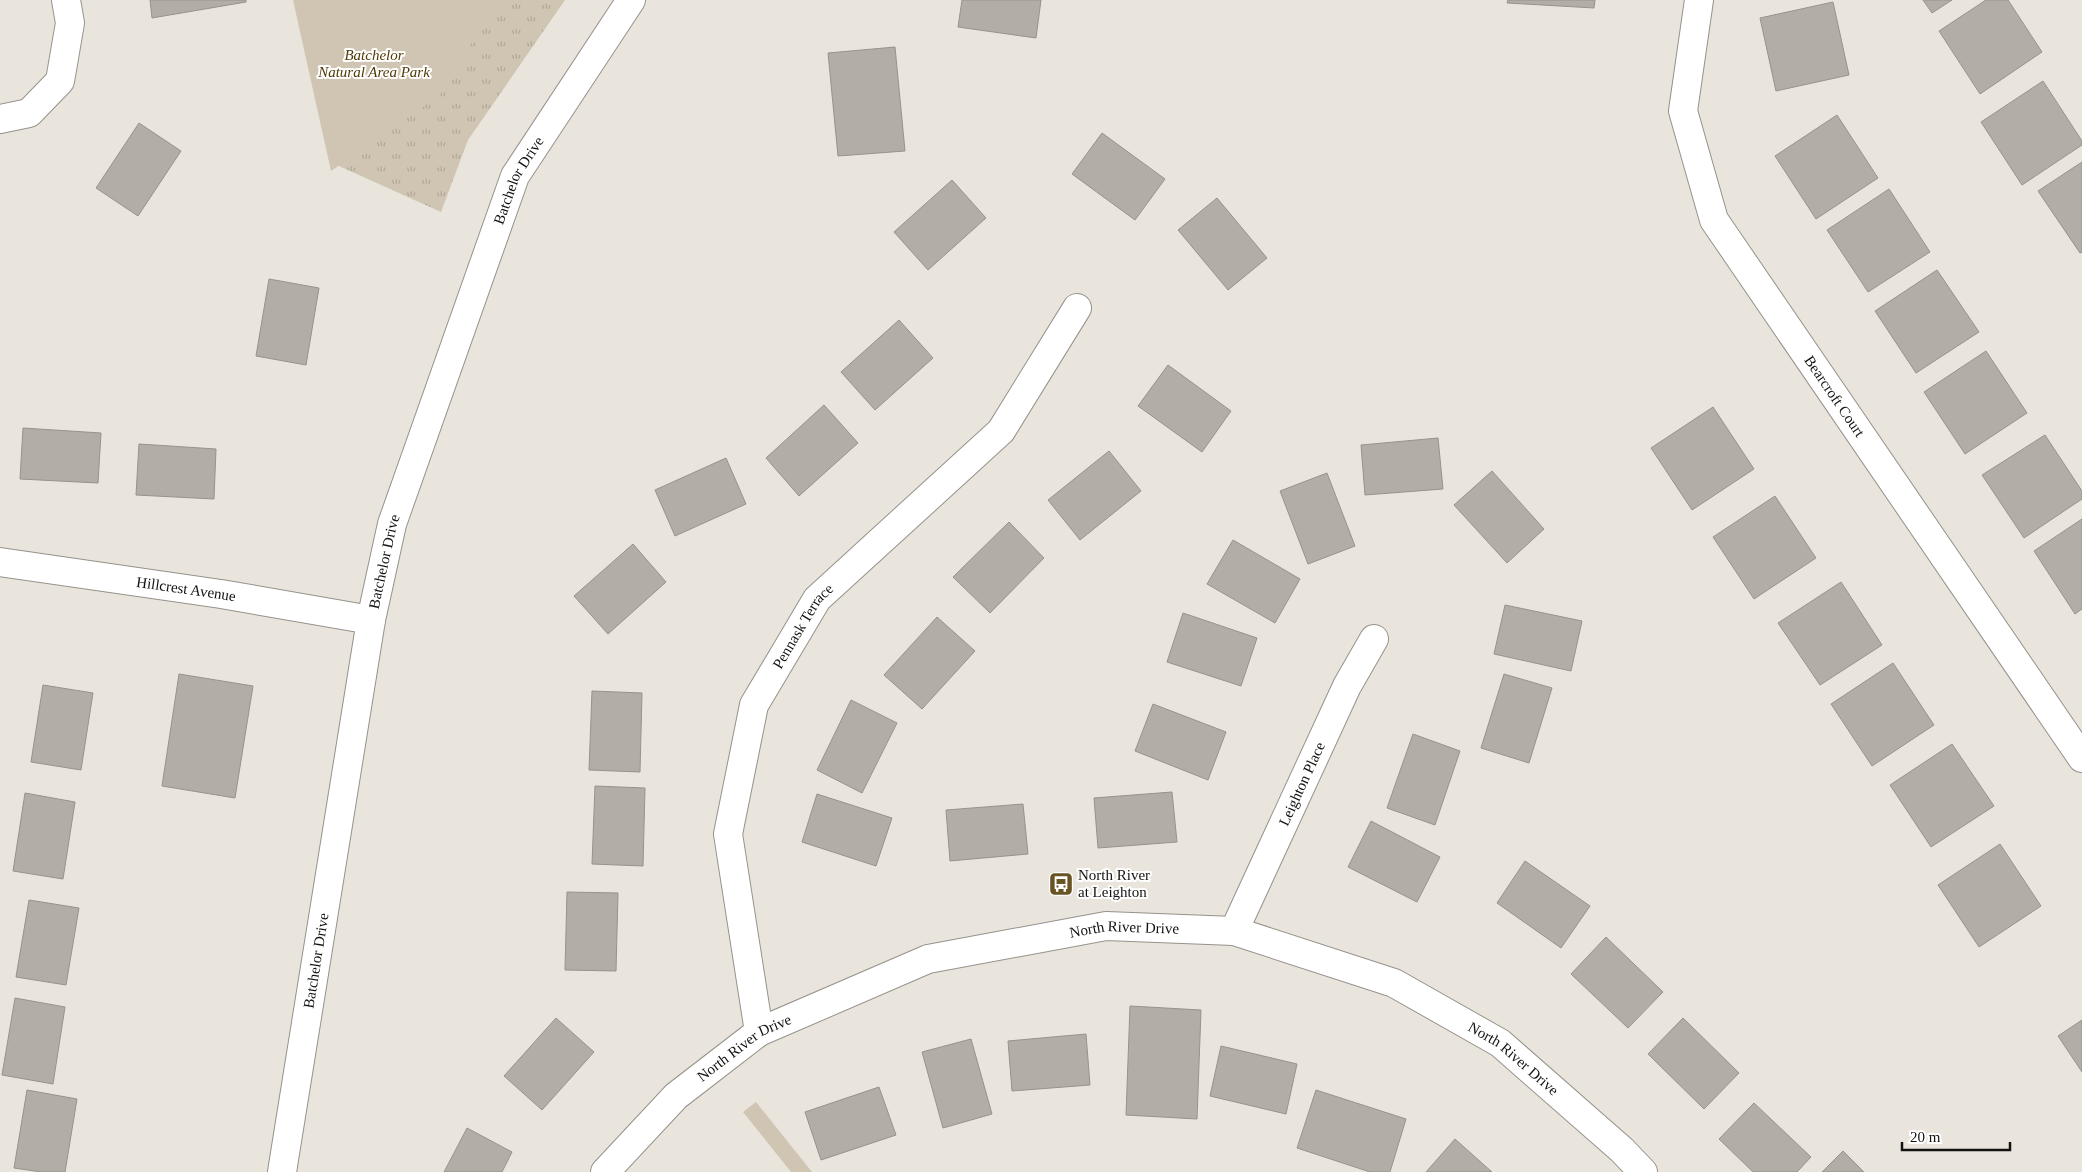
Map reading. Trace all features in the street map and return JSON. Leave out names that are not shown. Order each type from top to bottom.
[{"type":"street","points":[[0,119],[29,113],[60,81],[70,23],[66,0]]},
{"type":"street","name":"Batchelor Drive","points":[[282,1172],[371,620],[392,524],[515,176],[631,0]]},
{"type":"street","name":"Bearcroft Court","points":[[1699,0],[1683,111],[1714,220],[2082,758]]},
{"type":"street","name":"Pennask Terrace","points":[[759,1032],[728,834],[754,705],[816,599],[1002,431],[1077,308]]},
{"type":"street","name":"Hillcrest Avenue","points":[[0,562],[220,594],[371,620]]},
{"type":"street","name":"Leighton Place","points":[[1234,930],[1347,686],[1374,639]]},
{"type":"street","name":"North River Drive","points":[[605,1172],[676,1096],[759,1032],[928,959],[1106,926],[1234,930],[1394,983],[1500,1043],[1622,1150],[1643,1172]]},
{"type":"green space","name":"Batchelor Natural Area Park","points":[[293,0],[498,0],[440,95],[331,171]]},
{"type":"green space","points":[[350,0],[565,0],[468,140],[441,212],[339,166]]},
{"type":"green space","points":[[756,1102],[812,1172],[791,1172],[743,1112]]},
{"type":"building","points":[[150,0],[246,0],[246,2],[152,18]]},
{"type":"building","points":[[962,0],[1041,0],[1036,38],[958,27]]},
{"type":"building","points":[[1508,0],[1595,0],[1594,8],[1507,3]]},
{"type":"building","points":[[1923,0],[1952,0],[1932,13]]},
{"type":"building","points":[[1986,0],[2008,0],[2042,52],[1980,94],[1939,31]]},
{"type":"building","points":[[1833,2],[1849,75],[1776,91],[1760,18]]},
{"type":"building","points":[[895,47],[905,151],[838,156],[828,53]]},
{"type":"building","points":[[2043,81],[2082,141],[2082,145],[2022,185],[1981,122]]},
{"type":"building","points":[[1837,115],[1878,178],[1816,219],[1775,156]]},
{"type":"building","points":[[139,123],[181,151],[138,216],[96,188]]},
{"type":"building","points":[[1102,133],[1165,179],[1135,220],[1072,174]]},
{"type":"building","points":[[2082,162],[2082,252],[2080,253],[2038,191]]},
{"type":"building","points":[[952,180],[986,218],[928,270],[894,232]]},
{"type":"building","points":[[1889,189],[1930,252],[1868,292],[1827,230]]},
{"type":"building","points":[[1217,198],[1267,258],[1228,290],[1178,230]]},
{"type":"building","points":[[1937,270],[1979,332],[1916,373],[1875,311]]},
{"type":"building","points":[[269,279],[319,288],[306,365],[256,356]]},
{"type":"building","points":[[899,320],[933,358],[875,410],[841,372]]},
{"type":"building","points":[[1986,351],[2027,413],[1965,454],[1924,392]]},
{"type":"building","points":[[1168,365],[1231,411],[1202,452],[1138,406]]},
{"type":"building","points":[[824,405],[858,443],[799,496],[766,458]]},
{"type":"building","points":[[1713,407],[1754,469],[1692,510],[1651,448]]},
{"type":"building","points":[[23,428],[101,433],[98,483],[20,479]]},
{"type":"building","points":[[2045,435],[2082,491],[2082,499],[2024,538],[1982,475]]},
{"type":"building","points":[[1438,438],[1443,489],[1365,495],[1361,445]]},
{"type":"building","points":[[139,444],[216,449],[214,499],[136,495]]},
{"type":"building","points":[[1109,451],[1141,491],[1080,540],[1048,500]]},
{"type":"building","points":[[726,458],[746,504],[675,536],[655,490]]},
{"type":"building","points":[[1492,471],[1544,529],[1507,563],[1454,505]]},
{"type":"building","points":[[1327,473],[1355,546],[1308,564],[1280,491]]},
{"type":"building","points":[[1775,496],[1816,558],[1754,599],[1713,537]]},
{"type":"building","points":[[2082,519],[2082,609],[2075,614],[2034,551]]},
{"type":"building","points":[[1009,522],[1044,558],[990,613],[953,577]]},
{"type":"building","points":[[1233,540],[1300,579],[1275,623],[1207,584]]},
{"type":"building","points":[[633,544],[666,582],[608,634],[574,596]]},
{"type":"building","points":[[1841,582],[1882,645],[1820,685],[1778,623]]},
{"type":"building","points":[[1505,605],[1582,621],[1571,671],[1494,654]]},
{"type":"building","points":[[1183,613],[1257,638],[1241,686],[1167,662]]},
{"type":"building","points":[[937,617],[975,651],[922,709],[884,675]]},
{"type":"building","points":[[1893,663],[1934,725],[1872,766],[1831,704]]},
{"type":"building","points":[[179,674],[253,686],[235,798],[162,786]]},
{"type":"building","points":[[1504,674],[1552,688],[1529,763],[1481,748]]},
{"type":"building","points":[[43,685],[93,693],[81,770],[31,762]]},
{"type":"building","points":[[592,691],[642,693],[640,772],[589,770]]},
{"type":"building","points":[[851,700],[897,723],[862,793],[817,770]]},
{"type":"building","points":[[1153,704],[1226,732],[1208,780],[1135,751]]},
{"type":"building","points":[[1413,734],[1460,751],[1435,825],[1387,808]]},
{"type":"building","points":[[1952,744],[1994,806],[1931,847],[1890,785]]},
{"type":"building","points":[[595,786],[645,788],[643,866],[592,864]]},
{"type":"building","points":[[1172,792],[1177,842],[1098,848],[1094,798]]},
{"type":"building","points":[[25,793],[75,802],[63,879],[13,871]]},
{"type":"building","points":[[817,794],[892,818],[876,866],[802,842]]},
{"type":"building","points":[[1023,804],[1028,854],[950,861],[946,810]]},
{"type":"building","points":[[1371,821],[1440,857],[1417,902],[1348,867]]},
{"type":"building","points":[[2000,844],[2041,906],[1979,947],[1938,885]]},
{"type":"building","points":[[1525,861],[1590,906],[1561,948],[1497,903]]},
{"type":"building","points":[[567,892],[618,893],[616,971],[565,970]]},
{"type":"building","points":[[29,900],[79,908],[66,985],[16,977]]},
{"type":"building","points":[[1606,937],[1663,992],[1628,1028],[1571,974]]},
{"type":"building","points":[[15,998],[65,1007],[53,1084],[2,1075]]},
{"type":"building","points":[[1130,1006],[1201,1010],[1197,1119],[1126,1115]]},
{"type":"building","points":[[556,1018],[594,1052],[542,1110],[504,1076]]},
{"type":"building","points":[[1683,1018],[1739,1073],[1704,1109],[1648,1054]]},
{"type":"building","points":[[2082,1020],[2082,1072],[2058,1036]]},
{"type":"building","points":[[1086,1034],[1090,1085],[1012,1091],[1008,1041]]},
{"type":"building","points":[[971,1039],[992,1114],[943,1128],[922,1052]]},
{"type":"building","points":[[1221,1046],[1297,1064],[1286,1114],[1210,1096]]},
{"type":"building","points":[[879,1087],[896,1135],[821,1160],[805,1112]]},
{"type":"building","points":[[27,1090],[77,1099],[65,1172],[41,1172],[14,1168]]},
{"type":"building","points":[[1316,1090],[1406,1119],[1390,1172],[1370,1172],[1297,1148]]},
{"type":"building","points":[[1754,1103],[1811,1157],[1797,1172],[1753,1172],[1719,1139]]},
{"type":"building","points":[[467,1128],[512,1152],[502,1172],[444,1172]]},
{"type":"building","points":[[1455,1139],[1492,1172],[1426,1172]]},
{"type":"building","points":[[1843,1151],[1864,1172],[1822,1172]]},
{"type":"place","name":"North River at Leighton","points":[[1061,884]]}]
